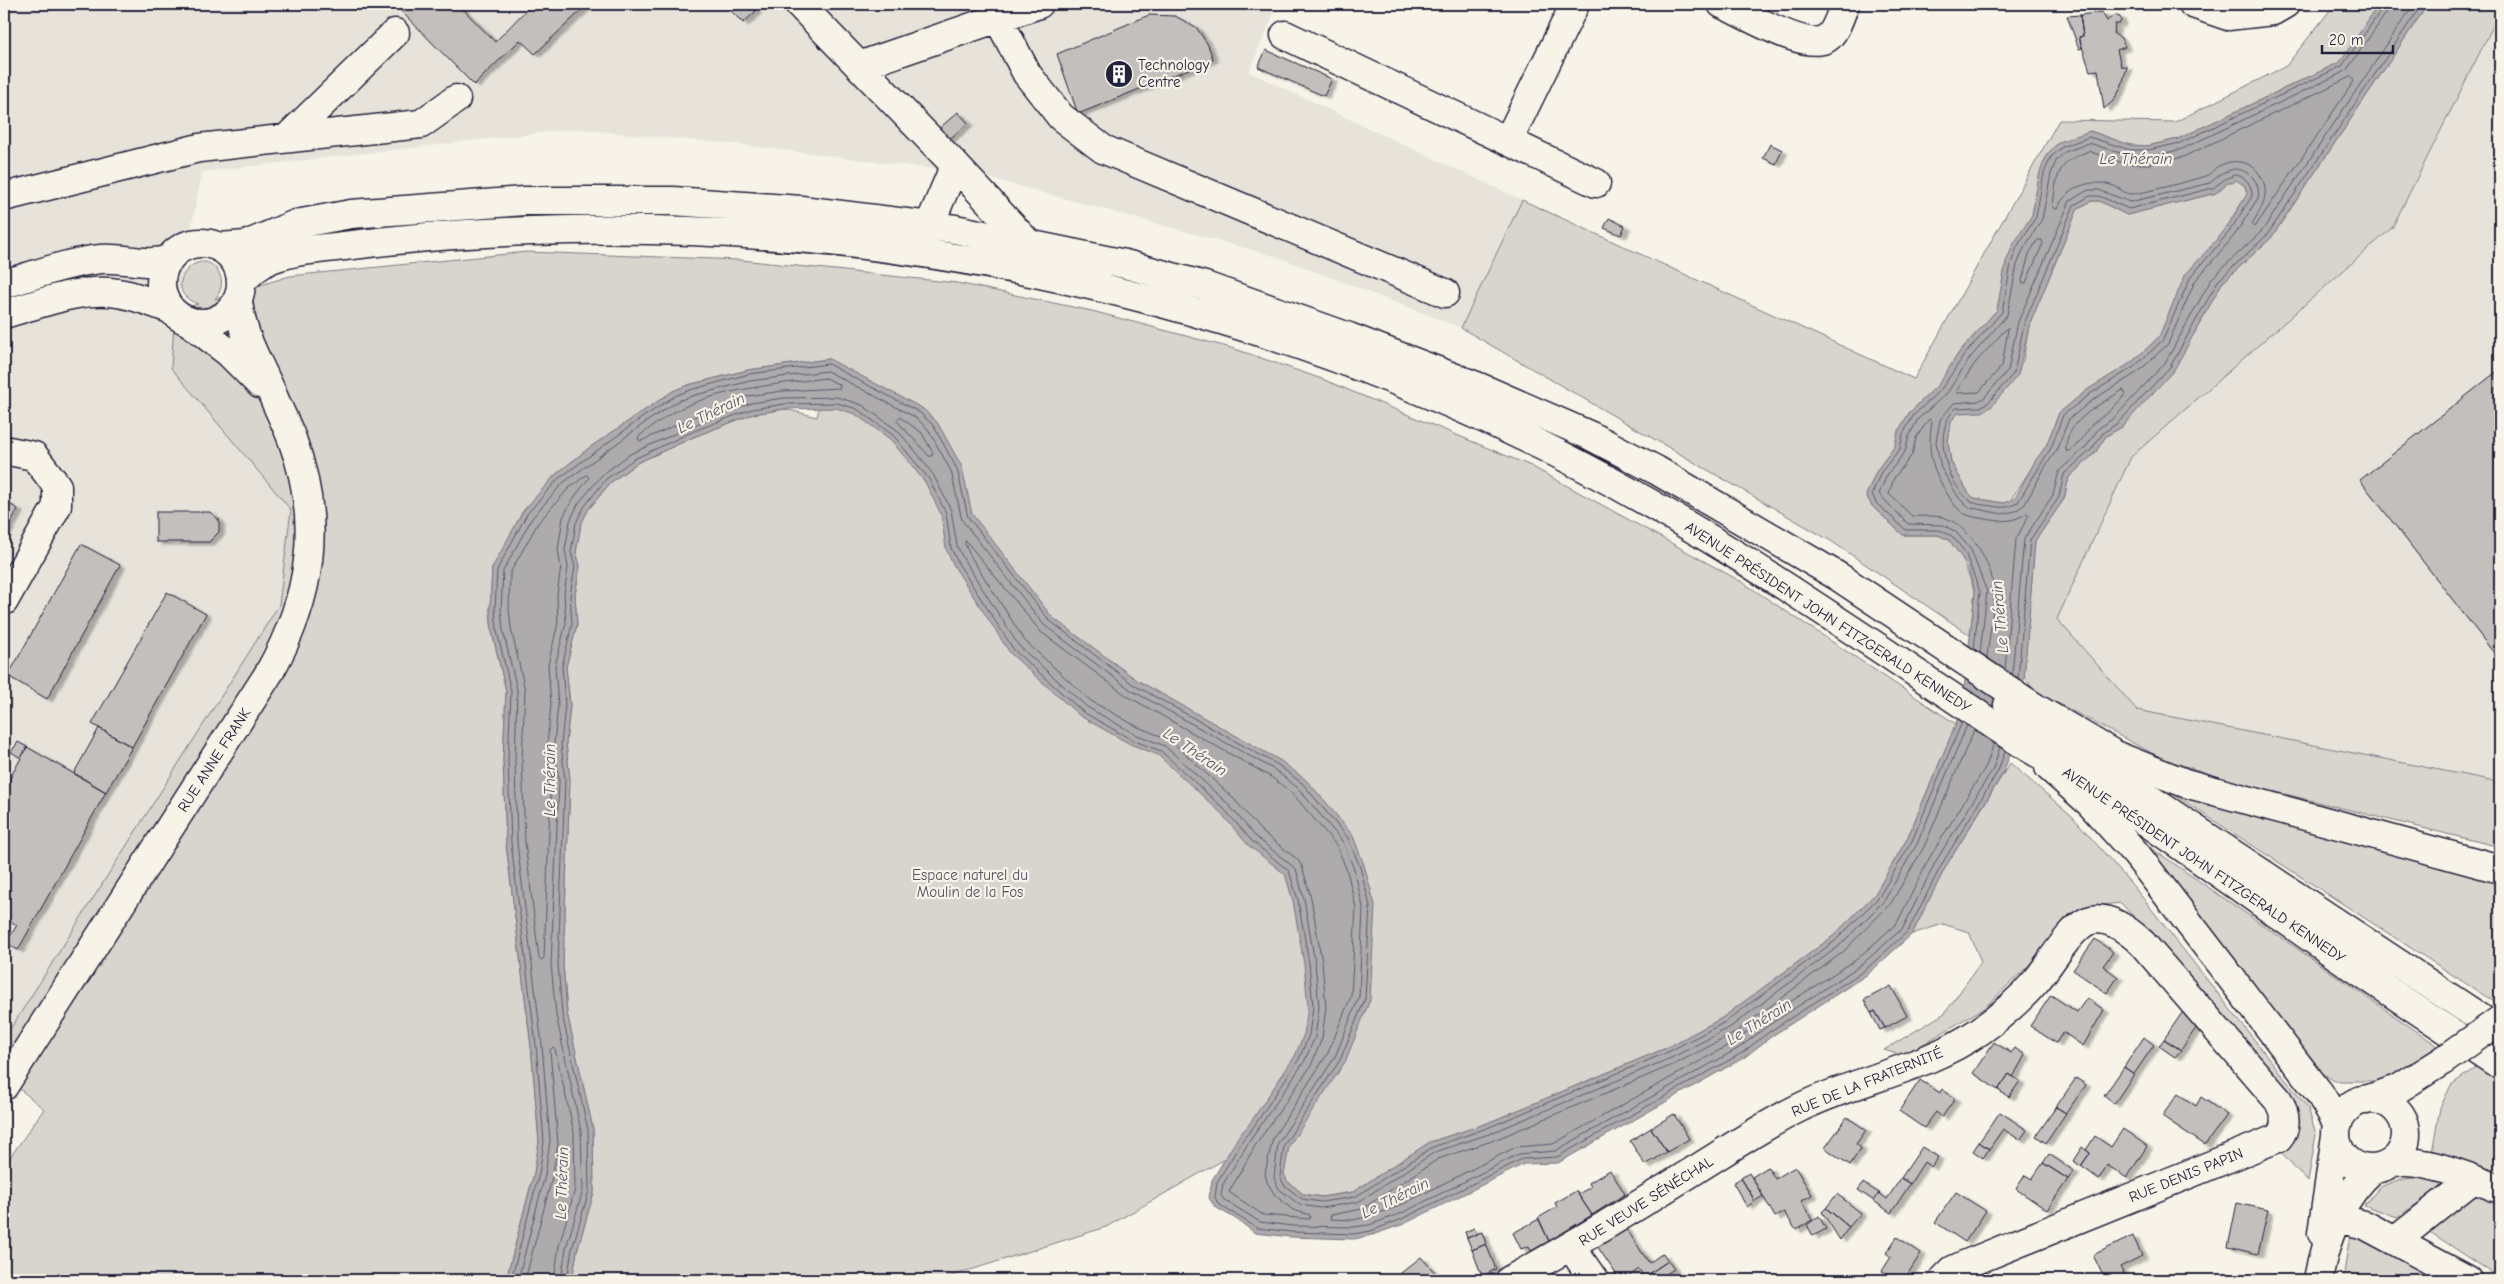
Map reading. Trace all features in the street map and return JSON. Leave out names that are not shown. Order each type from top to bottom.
[{"type":"main road","points":[[799,4],[955,165],[1026,242]]},
{"type":"main road","points":[[860,66],[1039,4]]},
{"type":"main road","points":[[1508,141],[1575,4]]},
{"type":"main road","points":[[1722,4],[1802,41],[1821,41],[1829,37],[1845,4]]},
{"type":"main road","points":[[2193,4],[2228,16],[2274,10],[2285,4]]},
{"type":"main road","points":[[998,18],[1027,74],[1061,117],[1103,149],[1445,293]]},
{"type":"main road","points":[[287,138],[395,33]]},
{"type":"main road","points":[[1285,34],[1596,183]]},
{"type":"main road","points":[[4,197],[199,148],[420,124],[456,99]]},
{"type":"main road","points":[[929,226],[955,165]]},
{"type":"main road","name":"AVENUE PRÉSIDENT JOHN FITZGERALD KENNEDY","points":[[4,284],[94,260],[110,259],[152,263],[170,258],[182,248],[192,244],[203,243],[219,247],[246,245],[296,224],[351,214],[524,201],[673,201],[836,214],[929,226],[1026,242],[1125,264],[1205,286],[1414,361],[1528,407],[1598,439],[1656,470],[1735,517],[1855,603],[1963,668],[2030,725],[2086,781],[2339,958],[2500,1065]]},
{"type":"main road","name":"AVENUE PRÉSIDENT JOHN FITZGERALD KENNEDY","points":[[4,314],[78,294],[101,292],[135,297],[198,324],[214,322],[228,314],[252,271],[266,262],[285,255],[319,249],[445,235],[649,228],[784,237],[892,249],[979,262],[1099,287],[1240,326],[1347,363],[1457,407],[1531,440],[1611,482],[1727,548],[1955,699],[2030,725],[2500,1032]]},
{"type":"main road","points":[[219,247],[234,259],[240,292]]},
{"type":"main road","points":[[170,258],[162,273],[162,294],[179,315]]},
{"type":"main road","name":"RUE ANNE FRANK","points":[[4,1086],[269,673],[294,624],[305,588],[310,530],[302,471],[292,438],[245,337],[240,292]]},
{"type":"main road","name":"RUE ANNE FRANK","points":[[179,315],[241,365],[276,402]]},
{"type":"main road","points":[[4,450],[34,456],[56,486],[57,506],[4,601]]},
{"type":"main road","points":[[2030,725],[2185,783],[2500,869]]},
{"type":"main road","points":[[2030,725],[2090,803],[2136,854],[2320,1094],[2337,1130],[2338,1145],[2346,1158],[2358,1166],[2428,1164],[2500,1189]]},
{"type":"main road","name":"RUE DE LA FRATERNITÉ","points":[[1781,1118],[1826,1096],[1928,1059],[1979,1031],[2012,1006],[2079,927],[2095,919],[2112,923],[2135,936],[2196,1005]]},
{"type":"main road","name":"RUE DENIS PAPIN","points":[[1943,1280],[1953,1270],[1964,1265],[2278,1138],[2282,1133],[2285,1118],[2278,1100],[2196,1005]]},
{"type":"main road","points":[[2320,1268],[2336,1218],[2353,1189],[2402,1150],[2405,1129],[2422,1094],[2448,1063],[2500,1020]]},
{"type":"main road","points":[[2320,1268],[2324,1211],[2337,1130],[2343,1114],[2350,1106],[2398,1089],[2448,1063],[2500,1032]]},
{"type":"main road","points":[[2366,1100],[2377,1100],[2392,1107],[2399,1114],[2405,1129]]},
{"type":"main road","name":"RUE VEUVE SÉNÉCHAL","points":[[1510,1280],[1571,1248],[1781,1118]]},
{"type":"main road","points":[[2395,1241],[2473,1179]]},
{"type":"main road","points":[[2336,1218],[2365,1225],[2468,1280]]},
{"type":"main road","points":[[1571,1248],[1594,1280]]},
{"type":"shaded area","points":[[4,4],[1278,4],[1249,72],[1522,200],[1461,328],[1278,257],[974,174],[742,145],[575,129],[202,172],[175,311],[171,368],[291,510],[279,605],[4,1039]]},
{"type":"shaded area","points":[[2500,12],[2500,782],[2137,710],[2057,619],[2131,457],[2392,228]]},
{"type":"green space","points":[[2335,4],[2379,4],[2340,62],[2178,139],[2147,146],[2130,145],[2090,131],[2040,172],[2032,215],[2006,262],[1997,310],[1960,351],[1938,385],[1909,413],[1898,432],[1895,446],[1877,470],[1866,495],[1872,506],[1903,535],[1938,535],[1949,540],[1961,555],[1975,592],[1970,635],[1831,541],[1461,328],[1522,200],[1914,379],[2059,120],[2175,122],[2286,66]]},
{"type":"green space","points":[[2428,4],[2500,4],[2500,12],[2392,228],[2131,457],[2057,619],[2137,710],[2500,782],[2500,847],[2232,781],[2163,759],[2033,690],[2024,675],[2035,541],[2064,499],[2069,477],[2095,453],[2106,436],[2122,427],[2194,334],[2222,283],[2271,238]]},
{"type":"green space","points":[[2236,180],[2243,183],[2248,194],[2174,301],[2159,337],[2131,363],[2087,390],[2059,413],[2046,446],[2010,501],[2003,503],[1974,498],[1968,492],[1951,462],[1948,442],[1951,421],[1958,413],[1970,412],[2023,361],[2029,326],[2078,208],[2092,201],[2099,201],[2127,215],[2216,193],[2227,183]]},
{"type":"green space","name":"Espace naturel du Moulin de la Fos","points":[[527,252],[741,260],[957,283],[1092,311],[1235,349],[1322,379],[1531,466],[1742,582],[1956,724],[1907,839],[1875,894],[1832,937],[1722,1018],[1666,1048],[1485,1124],[1430,1142],[1353,1192],[1321,1197],[1303,1194],[1287,1181],[1284,1174],[1289,1146],[1225,1159],[1106,1227],[939,1280],[572,1280],[577,1251],[594,1192],[593,1129],[567,1013],[563,964],[570,780],[566,743],[570,705],[566,667],[577,625],[575,595],[580,566],[576,552],[581,524],[588,510],[610,483],[637,463],[696,436],[753,414],[785,409],[817,417],[829,359],[748,370],[688,385],[673,391],[589,448],[555,475],[492,568],[490,610],[492,632],[506,691],[503,760],[506,844],[531,1046],[539,1142],[534,1173],[506,1280],[4,1280],[4,1166],[44,1109],[4,1076],[4,1039],[279,605],[291,510],[171,368],[175,311],[198,304],[186,297],[181,289],[181,279],[193,265],[202,262],[211,264],[219,273],[222,284],[215,299],[290,276]]},
{"type":"green space","points":[[2010,763],[2072,816],[2134,887],[2308,1108],[2316,1134],[2308,1182],[2282,1153],[2289,1146],[2298,1130],[2296,1109],[2216,1010],[2121,903],[2091,906],[1984,1008],[1903,1056],[1884,1050],[1945,1013],[1981,962],[1969,932],[1943,924],[1912,934],[1946,866]]},
{"type":"green space","points":[[2180,791],[2500,881],[2500,1000],[2496,1003],[2176,796]]},
{"type":"green space","points":[[2131,834],[2438,1046],[2385,1081],[2334,1081],[2311,1065]]},
{"type":"green space","points":[[2478,1066],[2500,1081],[2500,1177],[2432,1152],[2440,1108],[2451,1085]]},
{"type":"green space","points":[[2426,1176],[2452,1182],[2397,1217],[2364,1205],[2380,1187],[2398,1180]]},
{"type":"green space","points":[[2475,1193],[2500,1203],[2500,1278],[2427,1230]]},
{"type":"green space","points":[[2350,1234],[2438,1280],[2343,1280]]},
{"type":"water","name":"Le Thérain","points":[[2379,4],[2428,4],[2271,238],[2222,283],[2174,370],[2122,427],[2106,436],[2095,453],[2069,477],[2064,499],[2035,541],[2023,692],[2012,749],[2003,773],[1946,866],[1912,934],[1868,974],[1772,1036],[1745,1057],[1558,1163],[1524,1164],[1404,1224],[1372,1235],[1354,1239],[1291,1237],[1255,1233],[1215,1207],[1209,1198],[1212,1180],[1240,1134],[1248,1126],[1295,1056],[1304,1034],[1308,1007],[1304,964],[1293,901],[1285,874],[1248,845],[1220,812],[1158,755],[1130,744],[1080,716],[1010,653],[954,566],[946,549],[941,514],[925,482],[890,439],[855,414],[836,408],[785,409],[753,414],[696,436],[637,463],[610,483],[588,510],[581,524],[576,552],[580,566],[575,595],[577,625],[566,667],[570,705],[566,743],[570,780],[563,964],[567,1013],[593,1129],[594,1192],[577,1251],[572,1280],[506,1280],[534,1173],[539,1142],[531,1046],[506,844],[503,760],[506,691],[492,632],[490,610],[492,568],[523,511],[555,475],[589,448],[673,391],[688,385],[748,370],[829,359],[922,408],[937,422],[962,467],[972,514],[1052,617],[1137,680],[1281,761],[1306,780],[1325,801],[1353,836],[1364,865],[1375,905],[1370,1000],[1345,1062],[1289,1146],[1284,1174],[1287,1181],[1303,1194],[1322,1197],[1353,1192],[1430,1142],[1485,1124],[1666,1048],[1722,1018],[1832,937],[1875,894],[1907,839],[1956,724],[1964,689],[1975,592],[1967,565],[1949,540],[1938,535],[1903,535],[1872,506],[1866,495],[1877,470],[1895,446],[1898,432],[1909,413],[1938,385],[1960,351],[1997,310],[2006,262],[2013,245],[2032,215],[2040,172],[2047,154],[2059,142],[2090,131],[2130,145],[2147,146],[2178,139],[2340,62]],"holes":[[[2236,180],[2245,186],[2247,194],[2226,229],[2185,275],[2159,337],[2131,363],[2087,390],[2059,413],[2046,446],[2035,461],[2015,498],[2003,503],[1974,498],[1968,492],[1951,462],[1948,442],[1951,421],[1958,413],[1982,412],[1991,407],[2018,375],[2029,326],[2078,208],[2092,201],[2099,201],[2127,215],[2216,193],[2227,183],[2233,183]]]},
{"type":"building","points":[[394,4],[458,4],[495,42],[532,4],[588,4],[535,54],[520,40],[474,85]]},
{"type":"building","points":[[737,4],[750,4],[756,11],[743,23],[730,10]]},
{"type":"building","points":[[2102,12],[2107,21],[2114,15],[2120,17],[2121,21],[2119,24],[2115,24],[2114,34],[2121,38],[2125,47],[2117,50],[2121,66],[2127,67],[2121,88],[2113,101],[2104,109],[2098,70],[2090,71],[2079,37],[2083,36],[2080,15]]},
{"type":"building","name":"Technology Centre","points":[[1149,15],[1175,16],[1196,27],[1208,45],[1213,59],[1078,114],[1057,54]]},
{"type":"building","points":[[2080,15],[2083,36],[2079,37],[2082,48],[2079,49],[2067,16]]},
{"type":"building","points":[[1266,50],[1332,79],[1324,96],[1258,67]]},
{"type":"building","points":[[958,112],[968,123],[945,143],[935,132]]},
{"type":"building","points":[[1770,144],[1782,150],[1776,164],[1763,158]]},
{"type":"building","points":[[1609,218],[1625,226],[1621,235],[1604,228]]},
{"type":"building","points":[[2500,369],[2500,661],[2360,480]]},
{"type":"building","points":[[4,501],[18,509],[4,535]]},
{"type":"building","points":[[156,512],[210,512],[219,520],[219,532],[209,542],[156,542]]},
{"type":"building","points":[[81,544],[120,565],[47,699],[8,676]]},
{"type":"building","points":[[167,592],[206,614],[132,747],[92,724]]},
{"type":"building","points":[[99,728],[132,747],[106,792],[74,773]]},
{"type":"building","points":[[18,742],[27,747],[21,758],[11,752]]},
{"type":"building","points":[[27,747],[106,792],[18,950],[6,943],[17,925],[4,918],[4,910],[7,903],[4,901],[4,789]]},
{"type":"building","points":[[2095,939],[2113,952],[2103,966],[2118,977],[2107,993],[2073,970]]},
{"type":"building","points":[[1891,986],[1907,1016],[1885,1028],[1875,1011],[1871,1013],[1864,1000]]},
{"type":"building","points":[[2051,995],[2077,1012],[2087,998],[2104,1010],[2083,1046],[2063,1032],[2056,1043],[2030,1026]]},
{"type":"building","points":[[2184,1010],[2198,1025],[2181,1050],[2164,1039]]},
{"type":"building","points":[[1875,1011],[1885,1028],[1880,1030],[1871,1013]]},
{"type":"building","points":[[2144,1037],[2154,1045],[2134,1074],[2124,1067]]},
{"type":"building","points":[[2164,1039],[2181,1050],[2175,1057],[2159,1046]]},
{"type":"building","points":[[1994,1042],[2011,1053],[2015,1048],[2025,1055],[2013,1077],[2009,1074],[1998,1090],[1973,1073]]},
{"type":"building","points":[[2124,1067],[2134,1074],[2114,1104],[2104,1096]]},
{"type":"building","points":[[2009,1074],[2020,1081],[2009,1097],[1998,1090]]},
{"type":"building","points":[[2076,1078],[2086,1085],[2066,1113],[2056,1107]]},
{"type":"building","points":[[1920,1080],[1940,1093],[1942,1089],[1955,1099],[1942,1117],[1936,1112],[1924,1128],[1899,1111]]},
{"type":"building","points":[[2178,1094],[2196,1106],[2201,1097],[2227,1115],[2205,1145],[2162,1116]]},
{"type":"building","points":[[2056,1107],[2066,1113],[2046,1143],[2036,1136]]},
{"type":"building","points":[[2000,1112],[2027,1130],[2020,1140],[2003,1129],[1989,1149],[1979,1142]]},
{"type":"building","points":[[1674,1114],[1689,1139],[1667,1152],[1651,1128]]},
{"type":"building","points":[[1847,1117],[1866,1130],[1856,1144],[1861,1148],[1850,1165],[1825,1148]]},
{"type":"building","points":[[1651,1128],[1667,1152],[1645,1165],[1630,1141]]},
{"type":"building","points":[[2123,1129],[2147,1146],[2127,1178],[2107,1165],[2099,1179],[2081,1166],[2090,1153],[2086,1150],[2095,1136],[2111,1147]]},
{"type":"building","points":[[1979,1142],[1989,1149],[1983,1158],[1973,1151]]},
{"type":"building","points":[[1922,1147],[1938,1157],[1931,1167],[1924,1162],[1910,1184],[1901,1178]]},
{"type":"building","points":[[2082,1147],[2090,1153],[2081,1166],[2073,1161]]},
{"type":"building","points":[[2049,1154],[2074,1171],[2068,1179],[2043,1163]]},
{"type":"building","points":[[2043,1163],[2068,1179],[2047,1210],[2016,1189],[2025,1175],[2032,1179]]},
{"type":"building","points":[[1768,1167],[1775,1179],[1795,1167],[1812,1195],[1801,1201],[1812,1220],[1796,1230],[1784,1212],[1775,1217],[1752,1177]]},
{"type":"building","points":[[1610,1170],[1625,1194],[1592,1215],[1578,1194],[1591,1187],[1589,1183]]},
{"type":"building","points":[[1749,1173],[1763,1196],[1755,1201],[1741,1178]]},
{"type":"building","points":[[1741,1178],[1755,1201],[1747,1207],[1733,1183]]},
{"type":"building","points":[[1901,1178],[1910,1184],[1891,1213],[1874,1201],[1879,1193],[1887,1199]]},
{"type":"building","points":[[1863,1183],[1879,1193],[1874,1201],[1858,1190]]},
{"type":"building","points":[[1576,1191],[1592,1215],[1549,1241],[1538,1218],[1557,1207],[1555,1203]]},
{"type":"building","points":[[1956,1192],[1986,1211],[1965,1242],[1935,1222]]},
{"type":"building","points":[[1837,1194],[1861,1213],[1849,1227],[1826,1208]]},
{"type":"building","points":[[2237,1203],[2268,1210],[2258,1254],[2228,1247]]},
{"type":"building","points":[[1826,1208],[1849,1227],[1840,1240],[1822,1212]]},
{"type":"building","points":[[1819,1216],[1826,1229],[1813,1236],[1807,1225]]},
{"type":"building","points":[[1539,1219],[1549,1241],[1531,1251],[1529,1246],[1521,1249],[1513,1233]]},
{"type":"building","points":[[1625,1227],[1649,1263],[1663,1253],[1668,1261],[1644,1277],[1639,1269],[1624,1280],[1620,1280],[1597,1246]]},
{"type":"building","points":[[1474,1228],[1477,1234],[1467,1238],[1465,1232]]},
{"type":"building","points":[[1482,1232],[1486,1244],[1472,1250],[1467,1238]]},
{"type":"building","points":[[2133,1236],[2142,1256],[2120,1267],[2127,1280],[2105,1280],[2093,1255]]},
{"type":"building","points":[[1897,1237],[1921,1253],[1904,1280],[1896,1280],[1882,1271],[1891,1257],[1886,1253]]},
{"type":"building","points":[[1486,1244],[1496,1269],[1482,1276],[1472,1250]]},
{"type":"building","points":[[1421,1257],[1437,1275],[1431,1280],[1407,1280],[1401,1273]]},
{"type":"building","points":[[1668,1261],[1674,1269],[1660,1278],[1661,1280],[1647,1280],[1644,1277]]},
{"type":"place","name":"Technology Centre","points":[[1119,74]]}]
